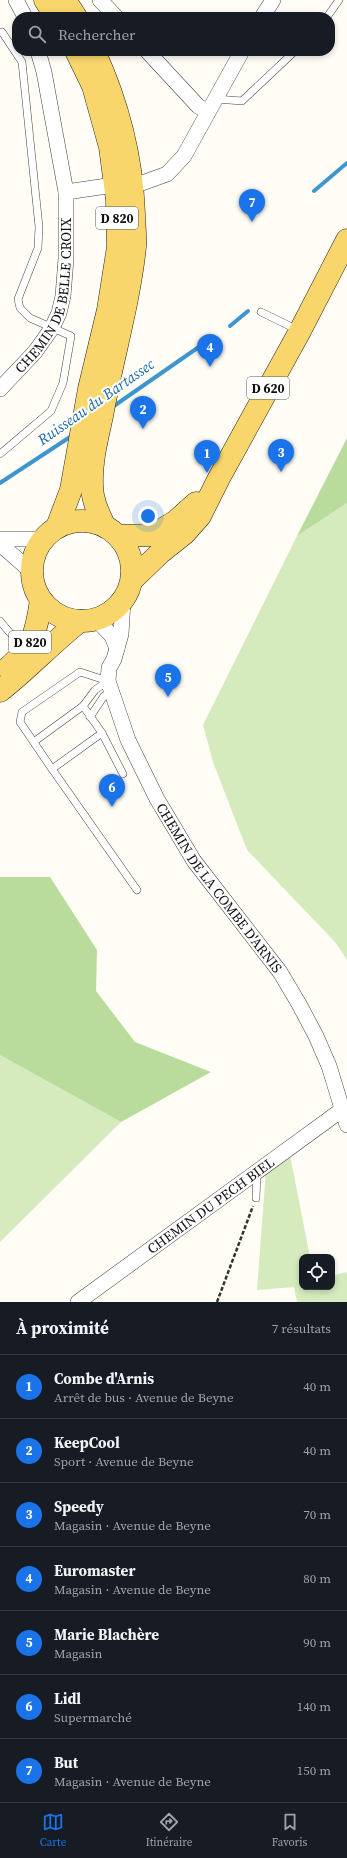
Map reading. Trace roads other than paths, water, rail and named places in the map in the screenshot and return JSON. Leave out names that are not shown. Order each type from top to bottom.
[{"type":"main road","points":[[45,0],[53,12]]},
{"type":"main road","points":[[64,0],[72,12]]},
{"type":"main road","name":"D 820","points":[[50,533],[85,458],[98,388],[118,247],[117,200],[110,147],[95,94],[78,56]]},
{"type":"main road","name":"D 820","points":[[96,56],[108,82],[126,143],[134,198],[135,246],[124,314],[98,388]]},
{"type":"main road","name":"D 620","points":[[132,580],[160,553],[184,534],[200,516],[219,478],[300,331],[347,240]]},
{"type":"main road","name":"D 820","points":[[85,458],[92,486],[94,502],[112,531]]},
{"type":"main road","name":"D 620","points":[[112,531],[153,535],[176,521],[219,478]]},
{"type":"main road","points":[[88,520],[112,531],[128,549],[133,564],[132,580],[129,591],[123,601],[116,609],[88,620],[65,618],[52,611],[41,600],[34,586],[32,572],[33,560],[37,549],[50,533],[72,521],[88,520]]},
{"type":"main road","name":"D 820","points":[[0,674],[23,655],[36,631],[41,600]]},
{"type":"main road","name":"D 820","points":[[0,691],[20,675],[54,642],[88,620]]},
{"type":"street","points":[[16,0],[22,12]]},
{"type":"street","points":[[100,0],[111,12]]},
{"type":"street","points":[[265,12],[273,0]]},
{"type":"street","name":"CHEMIN DE BELLE CROIX","points":[[0,390],[36,352],[52,328],[59,313],[63,296],[66,259],[66,192],[44,72],[39,56]]},
{"type":"street","points":[[152,56],[198,106],[208,112]]},
{"type":"street","points":[[142,183],[167,174],[184,156],[239,56]]},
{"type":"street","points":[[66,192],[107,186]]},
{"type":"street","points":[[0,539],[50,533]]},
{"type":"street","points":[[0,544],[32,572]]},
{"type":"street","points":[[109,687],[109,668],[117,649],[121,634],[123,601]]},
{"type":"street","points":[[88,620],[112,636],[117,649]]},
{"type":"street","name":"CHEMIN DE LA COMBE D'ARNIS","points":[[109,687],[128,740],[154,793],[194,861],[280,972],[299,1004],[316,1036],[329,1066],[347,1124]]},
{"type":"street","name":"CHEMIN DU PECH BIEL","points":[[78,1302],[343,1109]]},
{"type":"lane","points":[[331,12],[339,0]]},
{"type":"lane","points":[[2,32],[12,47]]},
{"type":"lane","points":[[0,454],[51,411],[63,383],[71,336],[30,318],[20,308],[18,299],[38,248],[39,227],[22,62],[18,56]]},
{"type":"lane","points":[[216,99],[242,101],[290,56]]},
{"type":"lane","points":[[261,312],[300,331]]},
{"type":"lane","points":[[0,621],[10,633]]},
{"type":"lane","points":[[109,687],[80,672],[22,712],[20,722],[35,741],[52,769],[137,890]]},
{"type":"lane","points":[[35,741],[82,706],[95,690],[109,687]]},
{"type":"lane","points":[[90,716],[109,687]]},
{"type":"lane","points":[[82,706],[102,733],[123,774]]},
{"type":"lane","points":[[52,769],[102,733]]},
{"type":"lane","points":[[256,1198],[257,1171]]},
{"type":"waterway","name":"Ruisseau du Bartassec","points":[[314,191],[347,163]]},
{"type":"waterway","name":"Ruisseau du Bartassec","points":[[230,326],[248,311]]},
{"type":"waterway","name":"Ruisseau du Bartassec","points":[[111,408],[206,342]]},
{"type":"waterway","name":"Ruisseau du Bartassec","points":[[0,483],[73,435]]},
{"type":"place","name":"But","points":[[252,222]]},
{"type":"place","name":"Euromaster","points":[[210,367]]},
{"type":"place","name":"KeepCool","points":[[143,429]]},
{"type":"place","name":"Speedy","points":[[281,472]]},
{"type":"place","name":"Combe d'Arnis","points":[[207,473]]},
{"type":"place","name":"Marie Blachère","points":[[168,697]]},
{"type":"place","name":"Lidl","points":[[112,807]]}]
